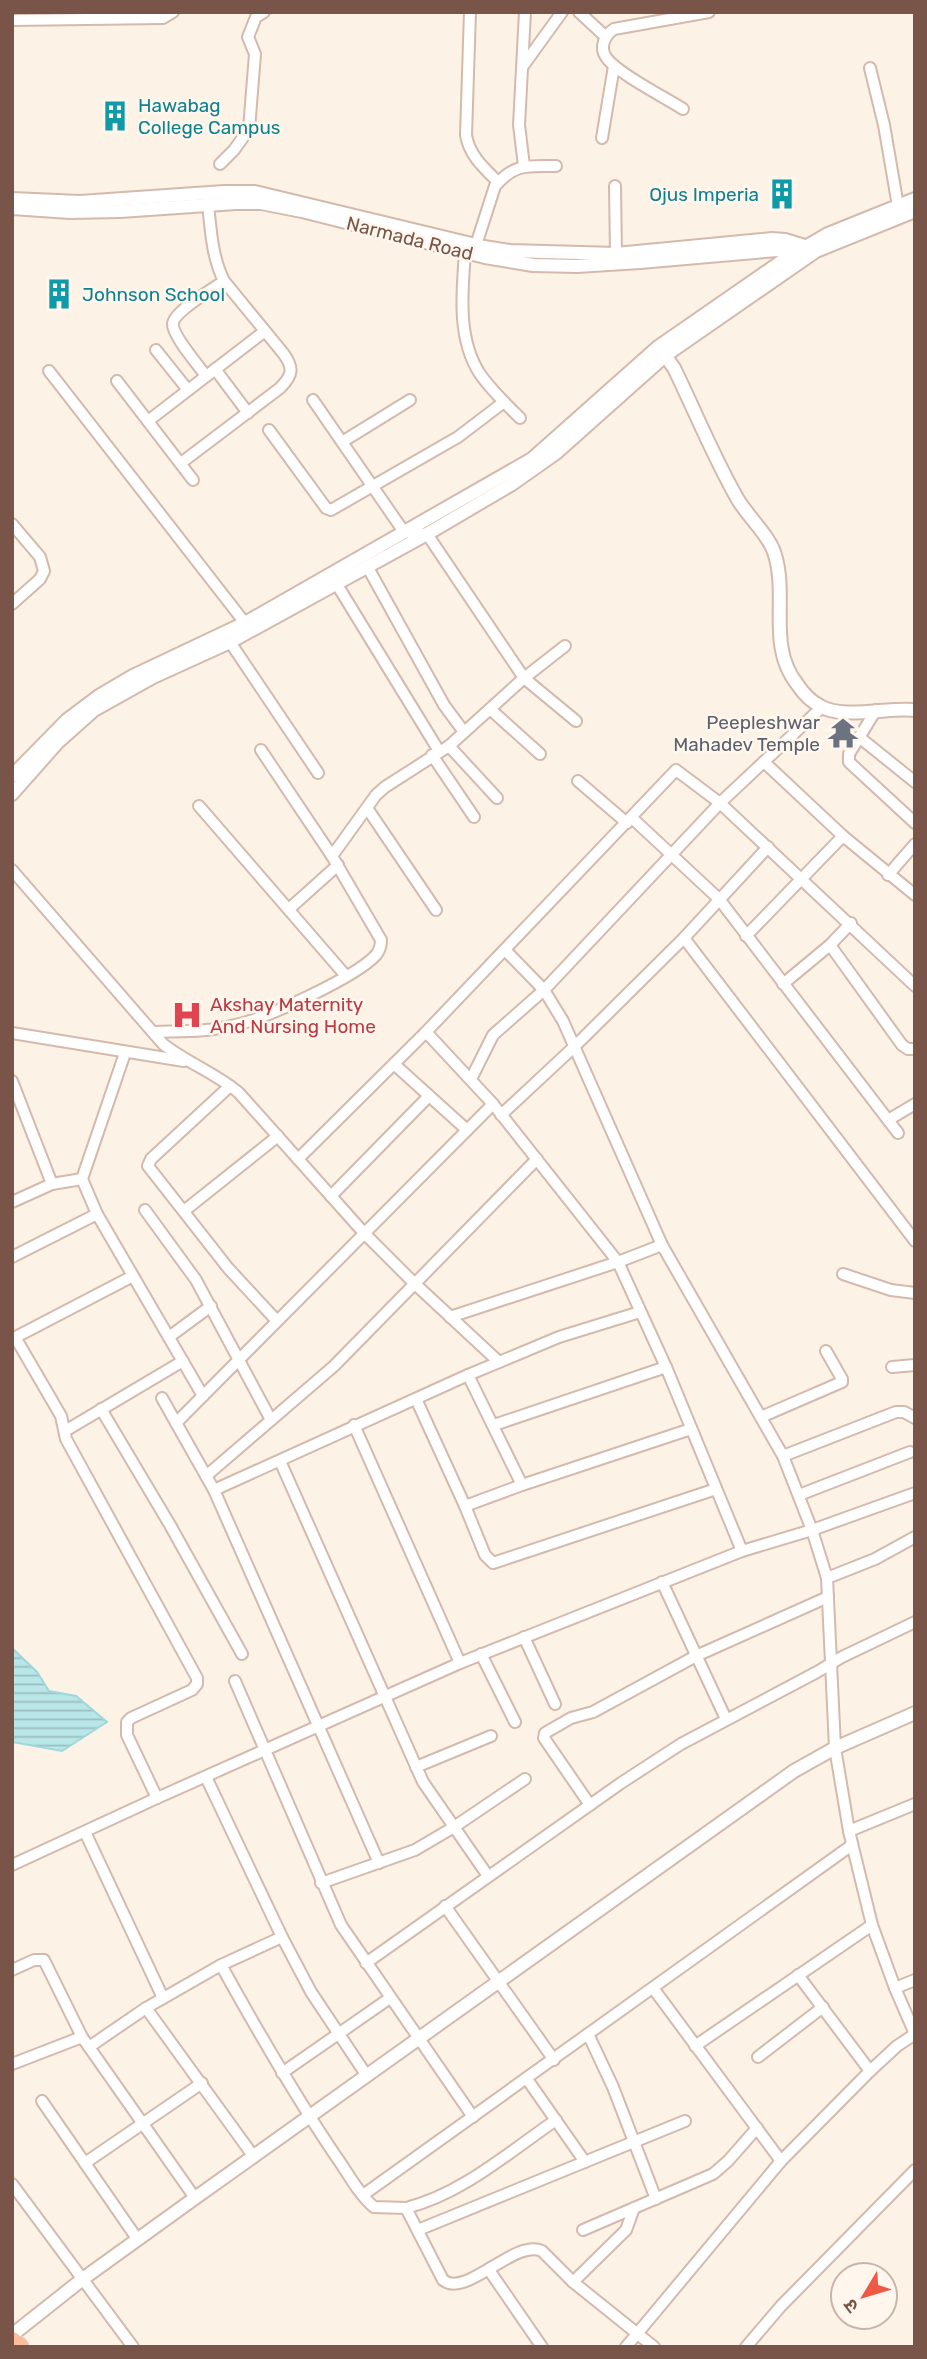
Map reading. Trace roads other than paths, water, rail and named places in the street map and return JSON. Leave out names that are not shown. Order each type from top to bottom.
[{"type":"highway","points":[[12,2341],[19,2347]]},
{"type":"street","points":[[12,20],[119,16],[163,18],[173,12]]},
{"type":"street","points":[[220,164],[249,129],[255,54],[248,37],[256,17],[264,12]]},
{"type":"street","points":[[470,12],[466,135],[468,145],[481,165],[498,182]]},
{"type":"street","points":[[524,166],[519,125],[525,12]]},
{"type":"street","points":[[521,68],[562,12]]},
{"type":"street","points":[[579,12],[606,37]]},
{"type":"street","points":[[683,109],[614,66],[604,53],[606,37],[614,29],[709,12]]},
{"type":"street","points":[[602,138],[614,66]]},
{"type":"street","points":[[870,68],[884,125],[898,206]]},
{"type":"street","points":[[476,245],[498,182],[509,172],[524,166],[556,166]]},
{"type":"street","points":[[615,186],[616,254]]},
{"type":"street","points":[[12,198],[80,202],[224,191],[255,192],[476,245],[526,252],[616,254],[772,239],[785,240],[806,252]]},
{"type":"street","points":[[14,784],[94,710],[153,677],[230,642],[512,484],[556,453],[662,351],[828,234],[915,199]]},
{"type":"street","name":"Narmada Road","points":[[12,208],[70,212],[120,211],[261,203],[465,253],[533,265],[640,262],[777,250],[806,252]]},
{"type":"street","points":[[181,463],[281,388],[292,372],[291,364],[283,353],[224,281],[212,246],[208,205]]},
{"type":"street","points":[[14,784],[67,720],[99,696],[133,676],[245,622],[532,459],[662,351],[754,280],[806,252],[915,211]]},
{"type":"street","points":[[465,253],[462,292],[467,344],[480,373],[520,418]]},
{"type":"street","points":[[744,253],[753,265],[754,280]]},
{"type":"street","points":[[224,281],[181,311],[173,324],[176,333],[248,413]]},
{"type":"street","points":[[148,421],[265,331]]},
{"type":"street","points":[[156,350],[188,390]]},
{"type":"street","points":[[662,351],[674,368],[737,498],[773,549],[778,571],[780,648],[785,667],[807,696],[821,708],[852,712],[915,710]]},
{"type":"street","points":[[49,371],[245,622]]},
{"type":"street","points":[[117,381],[192,480]]},
{"type":"street","points":[[313,400],[404,532]]},
{"type":"street","points":[[342,442],[410,400]]},
{"type":"street","points":[[269,430],[326,508],[336,509],[458,437],[504,402]]},
{"type":"street","points":[[12,524],[40,557],[44,571],[40,579],[12,604]]},
{"type":"street","points":[[404,532],[427,534]]},
{"type":"street","points":[[427,534],[524,678],[576,721]]},
{"type":"street","points":[[367,566],[444,705],[464,732]]},
{"type":"street","points":[[336,583],[440,751],[474,817]]},
{"type":"street","points":[[230,642],[318,773]]},
{"type":"street","points":[[289,909],[335,860],[367,808],[385,787],[440,751],[565,646]]},
{"type":"street","points":[[471,1079],[493,1035],[544,990],[720,803],[821,708]]},
{"type":"street","points":[[490,709],[540,754]]},
{"type":"street","points":[[876,710],[849,754],[849,762],[915,823]]},
{"type":"street","points":[[859,737],[915,782]]},
{"type":"street","points":[[154,1032],[238,1025],[281,1009],[346,976],[375,956],[380,948],[381,940],[335,860],[261,750]]},
{"type":"street","points":[[440,751],[497,798]]},
{"type":"street","points":[[764,762],[843,836],[915,895]]},
{"type":"street","points":[[298,1159],[426,1032],[676,770],[720,803],[915,986]]},
{"type":"street","points":[[578,781],[672,854],[719,900],[898,1133]]},
{"type":"street","points":[[199,806],[346,976]]},
{"type":"street","points":[[367,808],[436,911]]},
{"type":"street","points":[[746,936],[843,836]]},
{"type":"street","points":[[888,875],[915,844]]},
{"type":"street","points":[[501,1115],[684,938],[768,847]]},
{"type":"street","points":[[12,870],[163,1044],[230,1086],[364,1233],[499,1362]]},
{"type":"street","points":[[783,984],[830,945],[850,923]]},
{"type":"street","points":[[684,938],[915,1241]]},
{"type":"street","points":[[830,945],[902,1045],[915,1049]]},
{"type":"street","points":[[505,950],[544,990],[560,1014],[662,1245],[783,1456],[799,1495],[827,1578],[835,1748],[852,1845],[872,1925],[915,2034],[897,2046],[870,2071],[781,2161],[626,2347]]},
{"type":"street","points":[[426,1032],[493,1104],[618,1262],[666,1367],[742,1551]]},
{"type":"street","points":[[12,1033],[187,1061]]},
{"type":"street","points":[[125,1053],[82,1179],[97,1214],[202,1396]]},
{"type":"street","points":[[394,1064],[467,1130]]},
{"type":"street","points":[[12,1081],[52,1184]]},
{"type":"street","points":[[230,1086],[148,1163],[149,1169],[228,1268],[277,1321]]},
{"type":"street","points":[[331,1196],[429,1096]]},
{"type":"street","points":[[176,1423],[493,1104]]},
{"type":"street","points":[[888,1120],[915,1104]]},
{"type":"street","points":[[184,1212],[278,1136]]},
{"type":"street","points":[[206,1476],[334,1366],[537,1159]]},
{"type":"street","points":[[12,1202],[52,1184],[82,1179]]},
{"type":"street","points":[[145,1210],[190,1270],[271,1420]]},
{"type":"street","points":[[12,1257],[97,1214]]},
{"type":"street","points":[[450,1317],[662,1245]]},
{"type":"street","points":[[843,1274],[891,1290],[915,1293]]},
{"type":"street","points":[[134,1276],[14,1338],[61,1416],[66,1439],[197,1678],[197,1684],[192,1690],[127,1722],[127,1735],[157,1798]]},
{"type":"street","points":[[169,1336],[211,1307]]},
{"type":"street","points":[[214,1490],[499,1362],[559,1337],[640,1312]]},
{"type":"street","points":[[761,1417],[842,1382],[826,1351]]},
{"type":"street","points":[[65,1431],[183,1361]]},
{"type":"street","points":[[892,1367],[915,1365]]},
{"type":"street","points":[[494,1425],[666,1367]]},
{"type":"street","points":[[468,1375],[522,1485]]},
{"type":"street","points":[[162,1398],[214,1490],[379,1863]]},
{"type":"street","points":[[416,1399],[466,1506],[485,1555],[489,1560],[498,1563],[716,1489]]},
{"type":"street","points":[[101,1409],[170,1524],[242,1654]]},
{"type":"street","points":[[783,1456],[896,1412],[904,1412],[915,1418]]},
{"type":"street","points":[[354,1425],[460,1663]]},
{"type":"street","points":[[466,1506],[691,1429]]},
{"type":"street","points":[[799,1495],[910,1452]]},
{"type":"street","points":[[280,1461],[416,1767],[431,1796],[488,1876]]},
{"type":"street","points":[[12,1865],[481,1654],[742,1551],[812,1530],[915,1493]]},
{"type":"street","points":[[827,1578],[874,1559],[915,1537]]},
{"type":"street","points":[[662,1582],[726,1720]]},
{"type":"street","points":[[590,1805],[544,1738],[545,1733],[571,1718],[593,1712],[696,1656],[828,1597]]},
{"type":"street","points":[[366,1963],[681,1744],[915,1622]]},
{"type":"street","points":[[524,1637],[555,1704]]},
{"type":"street","points":[[481,1654],[515,1722]]},
{"type":"street","points":[[235,1681],[341,1924],[473,2116]]},
{"type":"street","points":[[12,2335],[138,2239],[794,1771],[835,1748],[915,1713]]},
{"type":"street","points":[[416,1767],[491,1736]]},
{"type":"street","points":[[206,1777],[311,1992],[367,2076]]},
{"type":"street","points":[[321,1883],[415,1850],[454,1828],[525,1779]]},
{"type":"street","points":[[849,1831],[915,1804]]},
{"type":"street","points":[[85,1832],[163,1998]]},
{"type":"street","points":[[363,2194],[852,1845]]},
{"type":"street","points":[[445,1906],[554,2060]]},
{"type":"street","points":[[695,2046],[872,1925]]},
{"type":"street","points":[[12,2064],[86,2042],[221,1965],[282,1937]]},
{"type":"street","points":[[12,1970],[34,1960],[44,1960],[86,2042],[195,2198]]},
{"type":"street","points":[[221,1965],[282,2073],[374,2207],[406,2208],[448,2193],[556,2120]]},
{"type":"street","points":[[798,1975],[870,2071]]},
{"type":"street","points":[[895,1988],[915,1980]]},
{"type":"street","points":[[653,1988],[781,2161]]},
{"type":"street","points":[[282,2073],[390,1998]]},
{"type":"street","points":[[146,2007],[254,2157]]},
{"type":"street","points":[[758,2057],[822,2007]]},
{"type":"street","points":[[588,2034],[613,2087],[656,2199]]},
{"type":"street","points":[[527,2079],[584,2162]]},
{"type":"street","points":[[85,2163],[202,2083]]},
{"type":"street","points":[[42,2101],[138,2239]]},
{"type":"street","points":[[418,2230],[685,2121]]},
{"type":"street","points":[[583,2231],[713,2174],[757,2128]]},
{"type":"street","points":[[746,2347],[781,2306],[915,2170]]},
{"type":"street","points":[[12,2184],[133,2347]]},
{"type":"street","points":[[406,2208],[447,2283],[456,2284],[489,2270],[524,2250],[536,2248],[573,2282],[654,2347]]},
{"type":"street","points":[[573,2282],[626,2230],[634,2208]]},
{"type":"street","points":[[489,2270],[542,2347]]},
{"type":"water","points":[[12,1648],[37,1672],[49,1691],[76,1696],[107,1722],[62,1751],[12,1742]]},
{"type":"place","name":"Hawabag College Campus","points":[[115,116]]},
{"type":"place","name":"Ojus Imperia","points":[[782,194]]},
{"type":"place","name":"Johnson School","points":[[59,294]]},
{"type":"place","name":"Peepleshwar Mahadev Temple","points":[[843,733]]},
{"type":"place","name":"Akshay Maternity And Nursing Home","points":[[187,1015]]}]
